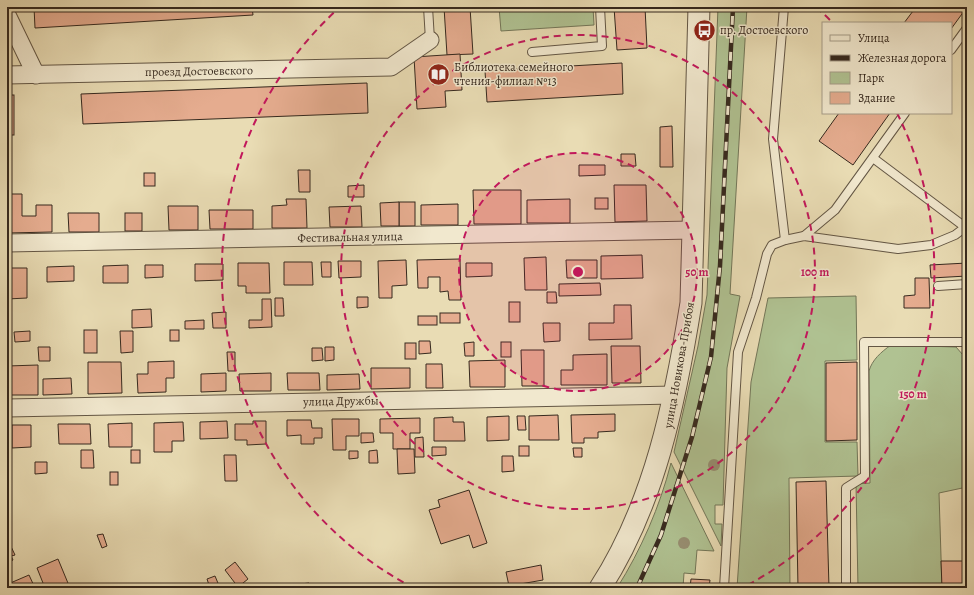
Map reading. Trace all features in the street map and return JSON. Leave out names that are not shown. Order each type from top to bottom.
[{"type":"street","name":"улица Новикова-Прибоя","points":[[600,588],[625,542],[646,492],[664,441],[675,395],[691,303],[699,7]]},
{"type":"street","points":[[7,15],[36,75]]},
{"type":"street","name":"проезд Достоевского","points":[[7,75],[391,67],[430,40]]},
{"type":"street","name":"Фестивальная улица","points":[[7,243],[693,230]]},
{"type":"street","name":"улица Дружбы","points":[[7,408],[675,395]]},
{"type":"lane","points":[[428,7],[430,40]]},
{"type":"lane","points":[[532,52],[602,46],[600,7]]},
{"type":"lane","points":[[784,7],[773,138],[785,240]]},
{"type":"lane","points":[[952,49],[967,28]]},
{"type":"lane","points":[[804,236],[834,210],[904,114]]},
{"type":"lane","points":[[724,588],[738,352],[756,298],[767,254],[772,246],[785,240],[804,236],[898,249],[931,245],[955,235],[966,226],[873,158]]},
{"type":"lane","points":[[938,286],[967,284]]},
{"type":"lane","points":[[846,588],[846,488],[865,476],[864,342],[967,342]]},
{"type":"green space","points":[[499,7],[593,7],[594,25],[501,31]]},
{"type":"green space","points":[[718,7],[747,7],[730,294],[740,296],[727,368],[723,505],[715,505],[715,524],[722,524],[721,546],[674,452],[698,346],[707,295]]},
{"type":"green space","points":[[856,296],[857,360],[825,361],[825,442],[857,442],[858,476],[789,478],[790,588],[737,588],[751,382],[768,298]]},
{"type":"green space","points":[[891,345],[956,347],[963,355],[967,412],[967,487],[939,493],[942,588],[858,588],[856,484],[870,483],[869,371],[877,356]]},
{"type":"green space","points":[[671,463],[714,551],[697,550],[695,574],[684,573],[683,588],[617,588],[642,543],[649,527],[667,479]]},
{"type":"building","points":[[34,7],[252,7],[253,15],[35,28]]},
{"type":"building","points":[[444,7],[470,7],[473,54],[447,55]]},
{"type":"building","points":[[614,7],[645,7],[647,48],[617,50]]},
{"type":"building","points":[[916,7],[967,7],[952,28],[952,22],[905,22]]},
{"type":"building","name":"Библиотека семейного чтения-филиал №13","points":[[460,54],[462,90],[445,91],[446,107],[417,109],[414,57]]},
{"type":"building","points":[[622,63],[623,94],[487,102],[485,71]]},
{"type":"building","points":[[367,83],[368,113],[83,124],[81,94]]},
{"type":"building","points":[[7,95],[14,95],[14,135],[7,135]]},
{"type":"building","points":[[838,114],[889,114],[853,165],[819,141]]},
{"type":"building","points":[[672,126],[673,167],[660,167],[660,127]]},
{"type":"building","points":[[621,154],[635,154],[636,166],[621,166]]},
{"type":"building","points":[[579,165],[605,165],[605,175],[579,176]]},
{"type":"building","points":[[298,170],[310,170],[310,192],[299,192]]},
{"type":"building","points":[[144,173],[155,173],[155,186],[144,186]]},
{"type":"building","points":[[364,185],[364,197],[348,197],[348,186]]},
{"type":"building","points":[[614,185],[646,185],[647,221],[615,222]]},
{"type":"building","points":[[473,190],[521,190],[521,224],[474,224]]},
{"type":"building","points":[[7,194],[22,194],[22,216],[36,216],[36,205],[52,205],[52,232],[7,233]]},
{"type":"building","points":[[595,198],[608,198],[608,209],[595,209]]},
{"type":"building","points":[[286,199],[306,199],[307,228],[272,228],[272,206],[287,205]]},
{"type":"building","points":[[570,199],[570,223],[527,223],[527,200]]},
{"type":"building","points":[[399,202],[415,202],[415,226],[399,226]]},
{"type":"building","points":[[399,202],[399,226],[381,226],[380,203]]},
{"type":"building","points":[[458,204],[458,225],[421,225],[421,205]]},
{"type":"building","points":[[168,206],[198,206],[198,230],[169,230]]},
{"type":"building","points":[[361,206],[362,227],[330,227],[329,207]]},
{"type":"building","points":[[209,210],[253,210],[253,229],[210,229]]},
{"type":"building","points":[[68,213],[99,213],[99,232],[69,232]]},
{"type":"building","points":[[125,213],[142,213],[142,231],[125,231]]},
{"type":"building","points":[[642,255],[643,278],[601,279],[601,256]]},
{"type":"building","points":[[546,257],[547,290],[525,290],[524,258]]},
{"type":"building","points":[[460,259],[461,300],[449,300],[448,291],[440,292],[440,277],[428,277],[428,288],[418,288],[417,260]]},
{"type":"building","points":[[406,260],[407,285],[392,286],[392,298],[379,298],[378,261]]},
{"type":"building","points":[[566,260],[597,260],[597,278],[567,278]]},
{"type":"building","points":[[338,261],[361,261],[361,277],[339,278]]},
{"type":"building","points":[[284,262],[312,262],[313,285],[284,285]]},
{"type":"building","points":[[321,262],[331,262],[331,277],[322,277]]},
{"type":"building","points":[[238,263],[269,263],[270,293],[246,293],[246,286],[238,286]]},
{"type":"building","points":[[466,263],[492,263],[492,276],[466,277]]},
{"type":"building","points":[[967,263],[967,276],[931,278],[930,265]]},
{"type":"building","points":[[195,264],[223,264],[223,280],[195,281]]},
{"type":"building","points":[[128,265],[128,283],[103,283],[103,266]]},
{"type":"building","points":[[145,265],[163,265],[163,277],[145,278]]},
{"type":"building","points":[[74,266],[74,281],[47,282],[47,267]]},
{"type":"building","points":[[7,268],[27,268],[27,298],[7,299]]},
{"type":"building","points":[[915,278],[929,278],[930,308],[904,308],[904,296],[915,295]]},
{"type":"building","points":[[600,283],[601,295],[559,296],[559,284]]},
{"type":"building","points":[[547,292],[556,292],[557,303],[547,303]]},
{"type":"building","points":[[357,297],[368,297],[368,307],[357,308]]},
{"type":"building","points":[[275,298],[283,298],[284,316],[275,316]]},
{"type":"building","points":[[262,299],[271,299],[272,327],[249,328],[249,320],[262,320]]},
{"type":"building","points":[[509,302],[520,302],[520,322],[509,322]]},
{"type":"building","points":[[614,305],[631,305],[632,339],[589,340],[589,323],[614,323]]},
{"type":"building","points":[[151,309],[152,327],[132,328],[132,310]]},
{"type":"building","points":[[226,312],[226,328],[213,328],[212,313]]},
{"type":"building","points":[[440,313],[460,313],[460,323],[440,323]]},
{"type":"building","points":[[418,316],[437,316],[437,325],[418,325]]},
{"type":"building","points":[[204,320],[204,329],[185,329],[185,321]]},
{"type":"building","points":[[543,323],[560,323],[560,341],[544,342]]},
{"type":"building","points":[[84,330],[97,330],[97,353],[84,353]]},
{"type":"building","points":[[170,330],[179,330],[179,341],[170,341]]},
{"type":"building","points":[[30,331],[30,341],[15,342],[14,332]]},
{"type":"building","points":[[120,331],[133,331],[133,352],[121,353]]},
{"type":"building","points":[[7,333],[9,333],[9,342],[7,343]]},
{"type":"building","points":[[419,341],[430,341],[431,353],[419,354]]},
{"type":"building","points":[[474,342],[474,356],[465,356],[464,343]]},
{"type":"building","points":[[501,342],[511,342],[511,357],[501,357]]},
{"type":"building","points":[[405,343],[416,343],[416,359],[405,359]]},
{"type":"building","points":[[611,346],[640,346],[641,383],[612,383]]},
{"type":"building","points":[[38,347],[50,347],[50,361],[39,361]]},
{"type":"building","points":[[325,347],[334,347],[334,360],[325,361]]},
{"type":"building","points":[[312,348],[322,348],[323,360],[312,361]]},
{"type":"building","points":[[521,350],[544,350],[544,386],[522,386]]},
{"type":"building","points":[[227,352],[235,352],[235,371],[228,371]]},
{"type":"building","points":[[607,354],[607,385],[561,385],[561,370],[573,370],[573,355]]},
{"type":"building","points":[[505,360],[505,387],[470,387],[469,361]]},
{"type":"building","points":[[174,361],[174,378],[166,378],[166,392],[138,393],[137,374],[148,374],[148,362]]},
{"type":"building","points":[[88,362],[121,362],[122,393],[88,394]]},
{"type":"building","points":[[857,362],[857,440],[826,441],[826,363]]},
{"type":"building","points":[[426,364],[442,364],[443,388],[426,388]]},
{"type":"building","points":[[38,365],[38,395],[7,395],[7,366]]},
{"type":"building","points":[[371,368],[410,368],[410,388],[371,389]]},
{"type":"building","points":[[226,373],[226,391],[201,392],[201,374]]},
{"type":"building","points":[[271,373],[271,391],[240,391],[239,374]]},
{"type":"building","points":[[287,373],[319,373],[320,390],[288,390]]},
{"type":"building","points":[[359,374],[360,389],[327,390],[327,375]]},
{"type":"building","points":[[71,378],[72,394],[43,395],[43,379]]},
{"type":"building","points":[[615,414],[615,431],[598,432],[598,438],[584,438],[584,443],[572,443],[571,415]]},
{"type":"building","points":[[558,415],[559,440],[529,440],[529,416]]},
{"type":"building","points":[[509,416],[509,440],[487,441],[487,417]]},
{"type":"building","points":[[517,416],[525,416],[526,430],[518,430]]},
{"type":"building","points":[[453,417],[453,422],[464,422],[465,441],[434,441],[434,418]]},
{"type":"building","points":[[420,418],[420,433],[410,433],[410,449],[393,449],[393,433],[380,433],[380,419]]},
{"type":"building","points":[[332,419],[359,419],[359,436],[346,436],[346,450],[333,450]]},
{"type":"building","points":[[287,420],[311,420],[312,428],[322,428],[322,438],[314,438],[314,444],[301,444],[301,435],[287,436]]},
{"type":"building","points":[[227,421],[228,438],[200,439],[200,422]]},
{"type":"building","points":[[253,421],[266,421],[266,444],[247,445],[247,440],[235,440],[235,424],[253,424]]},
{"type":"building","points":[[183,422],[184,441],[172,441],[172,452],[154,452],[154,423]]},
{"type":"building","points":[[132,423],[132,447],[109,447],[108,424]]},
{"type":"building","points":[[58,424],[90,424],[91,444],[59,444]]},
{"type":"building","points":[[12,425],[31,425],[31,447],[12,448]]},
{"type":"building","points":[[361,433],[373,433],[374,442],[361,443]]},
{"type":"building","points":[[423,437],[424,457],[415,457],[415,438]]},
{"type":"building","points":[[519,446],[529,446],[529,456],[519,456]]},
{"type":"building","points":[[432,447],[446,447],[446,455],[432,456]]},
{"type":"building","points":[[573,448],[582,448],[582,457],[574,457]]},
{"type":"building","points":[[397,449],[414,449],[415,473],[398,474]]},
{"type":"building","points":[[81,450],[93,450],[94,468],[81,468]]},
{"type":"building","points":[[131,450],[140,450],[140,463],[131,463]]},
{"type":"building","points":[[377,450],[378,463],[369,463],[369,451]]},
{"type":"building","points":[[349,451],[358,451],[358,458],[349,459]]},
{"type":"building","points":[[224,455],[236,455],[237,481],[225,481]]},
{"type":"building","points":[[502,456],[513,456],[514,471],[502,472]]},
{"type":"building","points":[[35,462],[47,462],[47,473],[35,474]]},
{"type":"building","points":[[110,472],[118,472],[118,485],[110,485]]},
{"type":"building","points":[[826,481],[829,588],[798,588],[796,482]]},
{"type":"building","points":[[469,490],[487,543],[473,548],[469,535],[441,544],[429,510],[440,507],[438,500]]},
{"type":"building","points":[[103,534],[107,546],[102,548],[97,535]]},
{"type":"building","points":[[7,538],[15,555],[11,556],[13,560],[7,563]]},
{"type":"building","points":[[58,559],[70,588],[45,588],[37,568]]},
{"type":"building","points":[[941,561],[967,561],[967,588],[942,588]]},
{"type":"building","points":[[235,562],[248,579],[238,587],[225,570]]},
{"type":"building","points":[[541,565],[543,580],[509,586],[506,572]]},
{"type":"building","points":[[29,575],[35,588],[10,588],[8,584]]},
{"type":"building","points":[[215,576],[220,588],[210,588],[207,579]]},
{"type":"building","points":[[691,579],[710,580],[709,588],[690,588]]},
{"type":"building","points":[[309,583],[310,588],[300,588],[300,584]]},
{"type":"building","points":[[439,586],[439,588],[425,588]]},
{"type":"railway","points":[[637,588],[661,535],[692,437],[711,357],[720,266],[733,7]]},
{"type":"place","name":"пр. Достоевского","points":[[705,30]]},
{"type":"place","name":"Библиотека семейного чтения-филиал №13","points":[[438,74]]}]
